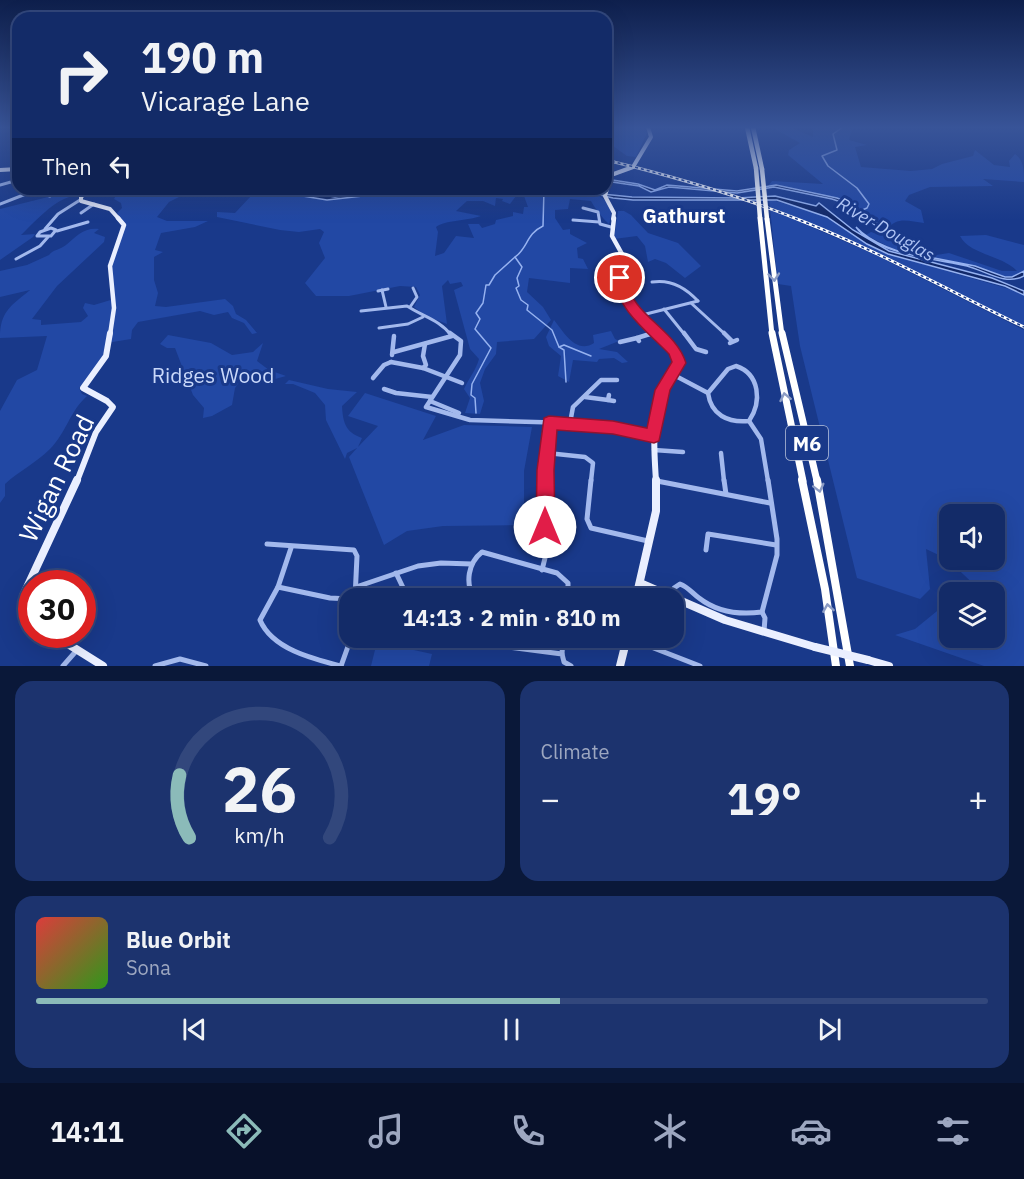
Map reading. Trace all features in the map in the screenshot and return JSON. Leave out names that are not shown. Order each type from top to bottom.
[{"type":"highway","name":"M6","points":[[756,158],[759,169]]},
{"type":"highway","name":"M6","points":[[757,158],[774,340],[814,524],[836,666]]},
{"type":"highway","name":"M6","points":[[764,219],[780,325],[821,498],[850,666]]},
{"type":"main road","points":[[612,176],[614,173],[633,167],[638,158]]},
{"type":"main road","points":[[85,195],[80,200],[94,204]]},
{"type":"main road","points":[[605,195],[614,213],[612,236],[621,249],[624,262],[620,280],[621,290],[638,316],[679,356],[679,363],[661,393],[653,450],[656,511],[639,588]]},
{"type":"main road","name":"Wigan Road","points":[[35,570],[73,490],[96,432],[113,410],[110,402],[87,393],[82,388],[106,356],[114,304],[110,266],[124,225],[112,211],[94,204]]},
{"type":"main road","points":[[640,583],[651,588]]},
{"type":"main road","points":[[684,602],[725,620],[764,633],[884,665]]},
{"type":"main road","points":[[75,648],[103,666]]},
{"type":"main road","points":[[620,666],[624,648]]},
{"type":"street","points":[[0,203],[23,195]]},
{"type":"street","points":[[45,195],[50,196]]},
{"type":"street","points":[[48,237],[37,236],[60,213],[80,200]]},
{"type":"street","points":[[81,213],[94,204]]},
{"type":"street","points":[[583,208],[598,212],[599,222]]},
{"type":"street","points":[[573,220],[599,222],[603,226],[611,227]]},
{"type":"street","points":[[17,259],[40,246],[57,231],[88,224],[88,222]]},
{"type":"street","points":[[45,229],[53,228],[57,231]]},
{"type":"street","points":[[638,316],[698,301],[687,291],[669,282],[659,279],[652,282]]},
{"type":"street","points":[[410,307],[417,297],[414,288]]},
{"type":"street","points":[[386,307],[380,290],[388,289]]},
{"type":"street","points":[[690,303],[733,341]]},
{"type":"street","points":[[361,311],[404,305],[423,317],[443,324],[452,336],[461,340],[462,352],[451,363],[426,407],[465,420],[570,423],[654,436]]},
{"type":"street","points":[[664,309],[696,349],[706,352]]},
{"type":"street","points":[[379,328],[412,324],[423,317]]},
{"type":"street","points":[[619,344],[655,333]]},
{"type":"street","points":[[392,357],[394,336]]},
{"type":"street","points":[[373,378],[392,357],[452,336]]},
{"type":"street","points":[[423,368],[426,365],[423,356],[425,344]]},
{"type":"street","points":[[392,357],[462,382]]},
{"type":"street","points":[[738,366],[747,369],[753,376],[758,405],[756,413],[749,421],[731,421],[717,414],[710,404],[708,393],[730,368],[738,366]]},
{"type":"street","points":[[672,373],[708,393]]},
{"type":"street","points":[[570,423],[572,408],[602,379],[617,380]]},
{"type":"street","points":[[384,389],[414,398],[423,394],[459,413]]},
{"type":"street","points":[[584,397],[608,398],[614,401]]},
{"type":"street","points":[[749,421],[761,439],[777,555],[762,612],[765,618],[764,633]]},
{"type":"street","points":[[542,570],[545,546],[549,423]]},
{"type":"street","points":[[653,450],[685,452]]},
{"type":"street","points":[[547,453],[585,457],[593,463],[587,519],[591,528],[649,541]]},
{"type":"street","points":[[721,453],[726,494]]},
{"type":"street","points":[[656,481],[771,503]]},
{"type":"street","points":[[706,550],[708,534],[776,545]]},
{"type":"street","points":[[267,544],[291,548],[330,547],[354,550],[357,556],[356,587],[378,583],[396,573],[430,564],[472,564]]},
{"type":"street","points":[[291,548],[278,587],[261,618],[261,627],[285,646],[318,660],[341,666],[347,648]]},
{"type":"street","points":[[469,588],[472,564],[477,555],[486,552],[557,573],[568,583],[568,588]]},
{"type":"street","points":[[396,573],[403,588]]},
{"type":"street","points":[[675,588],[676,585],[684,585],[702,600],[731,614],[762,612]]},
{"type":"street","points":[[278,587],[339,599]]},
{"type":"street","points":[[516,648],[562,654]]},
{"type":"street","points":[[562,648],[564,662],[571,666]]},
{"type":"street","points":[[653,648],[700,666]]},
{"type":"street","points":[[63,666],[78,650]]},
{"type":"street","points":[[154,666],[167,660],[180,659],[206,666]]},
{"type":"green space","points":[[792,158],[858,158],[861,167],[911,171],[932,169],[965,158],[985,158],[994,165],[1010,167],[1009,161],[1012,158],[1019,158],[1024,170],[1024,182],[983,179],[993,186],[930,187],[909,195],[905,201],[921,210],[924,223],[899,221],[887,230],[850,203],[780,186],[768,186],[772,181],[823,184]]},
{"type":"green space","points":[[56,195],[82,195],[65,199],[48,209],[21,235],[35,234],[33,237],[0,260],[0,209]]},
{"type":"green space","points":[[116,195],[183,195],[169,202],[157,217],[167,221],[208,221],[195,227],[161,233],[155,250],[163,252],[154,257],[154,280],[158,293],[155,306],[166,307],[225,299],[233,306],[236,314],[246,320],[257,333],[252,334],[244,323],[232,318],[228,312],[214,315],[200,311],[138,322],[132,330],[131,339],[106,343],[101,363],[79,388],[82,394],[87,396],[76,408],[50,449],[5,484],[5,496],[0,503],[0,411],[17,380],[37,370],[47,336],[0,338],[4,315],[30,290],[0,297],[0,271],[27,265],[64,247],[85,231],[99,229],[94,233],[105,237],[104,242],[57,286],[32,319],[41,320],[41,325],[81,322],[88,316],[83,308],[85,303],[94,305],[114,299],[111,270],[125,224],[117,213],[122,208],[121,203],[114,199]]},
{"type":"green space","points":[[242,195],[297,195],[327,200],[370,195],[472,197],[482,195],[595,195],[605,200],[611,210],[609,224],[591,201],[570,199],[568,209],[555,210],[555,218],[563,230],[570,229],[570,234],[587,243],[577,248],[578,258],[583,259],[588,269],[570,268],[570,283],[529,278],[527,292],[543,307],[551,320],[534,339],[497,342],[496,354],[485,369],[480,383],[484,401],[480,414],[465,413],[470,398],[464,389],[479,359],[470,349],[454,290],[463,286],[461,282],[450,284],[448,280],[442,286],[447,324],[426,316],[414,307],[420,295],[416,287],[400,286],[349,296],[316,296],[305,283],[325,258],[319,243],[324,232],[320,229],[299,232],[280,230],[217,217],[217,212],[235,213],[251,196]],"holes":[[[516,196],[524,196],[528,207],[524,207],[523,214],[513,212],[513,216],[496,220],[495,224],[482,228],[479,224],[468,224],[474,238],[456,236],[444,253],[435,256],[438,232],[436,227],[481,216],[456,211],[467,201],[483,201],[495,206],[496,198],[503,199],[502,201],[510,204]]]},
{"type":"green space","points":[[769,199],[826,216],[867,244],[888,254],[1016,291],[1024,295],[1024,326],[829,231],[770,207]]},
{"type":"green space","points":[[770,209],[878,256],[1024,330],[1024,666],[984,666],[895,635],[915,629],[939,609],[939,648],[1005,648],[1005,582],[971,582],[959,570],[1005,570],[1005,504],[939,504],[939,555],[926,549],[930,589],[920,599],[857,578],[800,346],[791,286],[778,284]]},
{"type":"green space","points":[[618,211],[631,215],[648,233],[678,243],[701,266],[685,278],[666,263],[655,259],[648,262],[645,246],[637,236],[614,239]]},
{"type":"green space","points":[[871,232],[895,237],[924,256],[894,249],[866,235]]},
{"type":"green space","points":[[986,235],[1024,245],[1024,271],[1012,277],[1005,277],[975,266],[930,256],[949,253],[1002,271],[1017,271],[1003,261],[971,247],[960,236]]},
{"type":"green space","points":[[554,320],[571,340],[581,346],[594,343],[593,335],[611,331],[615,339],[619,341],[599,349],[617,352],[628,362],[622,363],[614,358],[599,359],[597,362],[573,360],[569,382],[558,376],[561,356],[549,346],[546,337]]},
{"type":"green space","name":"Ridges Wood","points":[[168,335],[211,343],[232,355],[253,352],[263,343],[257,361],[269,370],[286,376],[268,381],[243,377],[235,388],[232,405],[212,416],[203,418],[204,408],[193,395],[175,348],[167,348],[160,344]]},
{"type":"green space","points":[[289,380],[328,389],[357,392],[342,406],[346,426],[356,436],[362,438],[358,447],[378,426],[348,416],[365,393],[436,416],[423,440],[464,425],[532,427],[524,471],[524,520],[520,525],[443,526],[407,531],[384,545],[349,457],[357,448],[347,453],[345,459],[326,420],[325,405],[315,393],[293,384],[285,384]]},
{"type":"green space","points":[[376,648],[404,648],[432,654],[429,666],[371,666]]},
{"type":"shaded area","points":[[612,180],[638,184],[655,190],[667,185],[737,191],[776,185],[837,198],[850,203],[890,232],[934,258],[975,266],[1005,277],[1012,277],[1024,271],[1024,276],[1017,279],[1003,279],[967,266],[907,254],[877,244],[862,233],[887,247],[915,255],[924,255],[882,231],[850,205],[832,199],[774,187],[737,193],[669,187],[651,192],[639,186],[612,182]]},
{"type":"shaded area","points":[[297,195],[335,197],[372,195],[327,200]]},
{"type":"shaded area","points":[[600,195],[738,198],[775,196],[816,206],[819,203],[853,230],[889,251],[992,278],[1024,291],[1024,295],[1005,286],[888,254],[867,244],[827,217],[777,200],[613,198]]},
{"type":"waterway","name":"River Douglas","points":[[823,158],[828,166],[857,188],[869,204],[867,208],[860,211]]},
{"type":"waterway","points":[[515,257],[533,233],[543,226],[544,195]]},
{"type":"waterway","points":[[476,413],[475,398],[471,395],[472,384],[491,348],[475,329],[480,319],[476,313],[483,303],[486,285],[489,285],[495,275],[515,257]]},
{"type":"waterway","points":[[515,257],[522,267],[517,278],[519,286],[516,288],[521,300],[528,305],[527,310],[552,330],[559,347]]},
{"type":"waterway","points":[[559,347],[564,345],[591,356]]},
{"type":"waterway","points":[[559,347],[564,350],[566,382]]},
{"type":"railway","points":[[612,162],[705,187],[802,221],[886,258],[1024,327]]},
{"type":"district","name":"Gathurst","points":[[684,215]]},
{"type":"route","points":[[545,527],[545,470],[549,423],[613,428],[654,436],[657,408],[662,390],[679,363],[679,356],[676,352],[629,305],[621,290],[620,278]]}]
